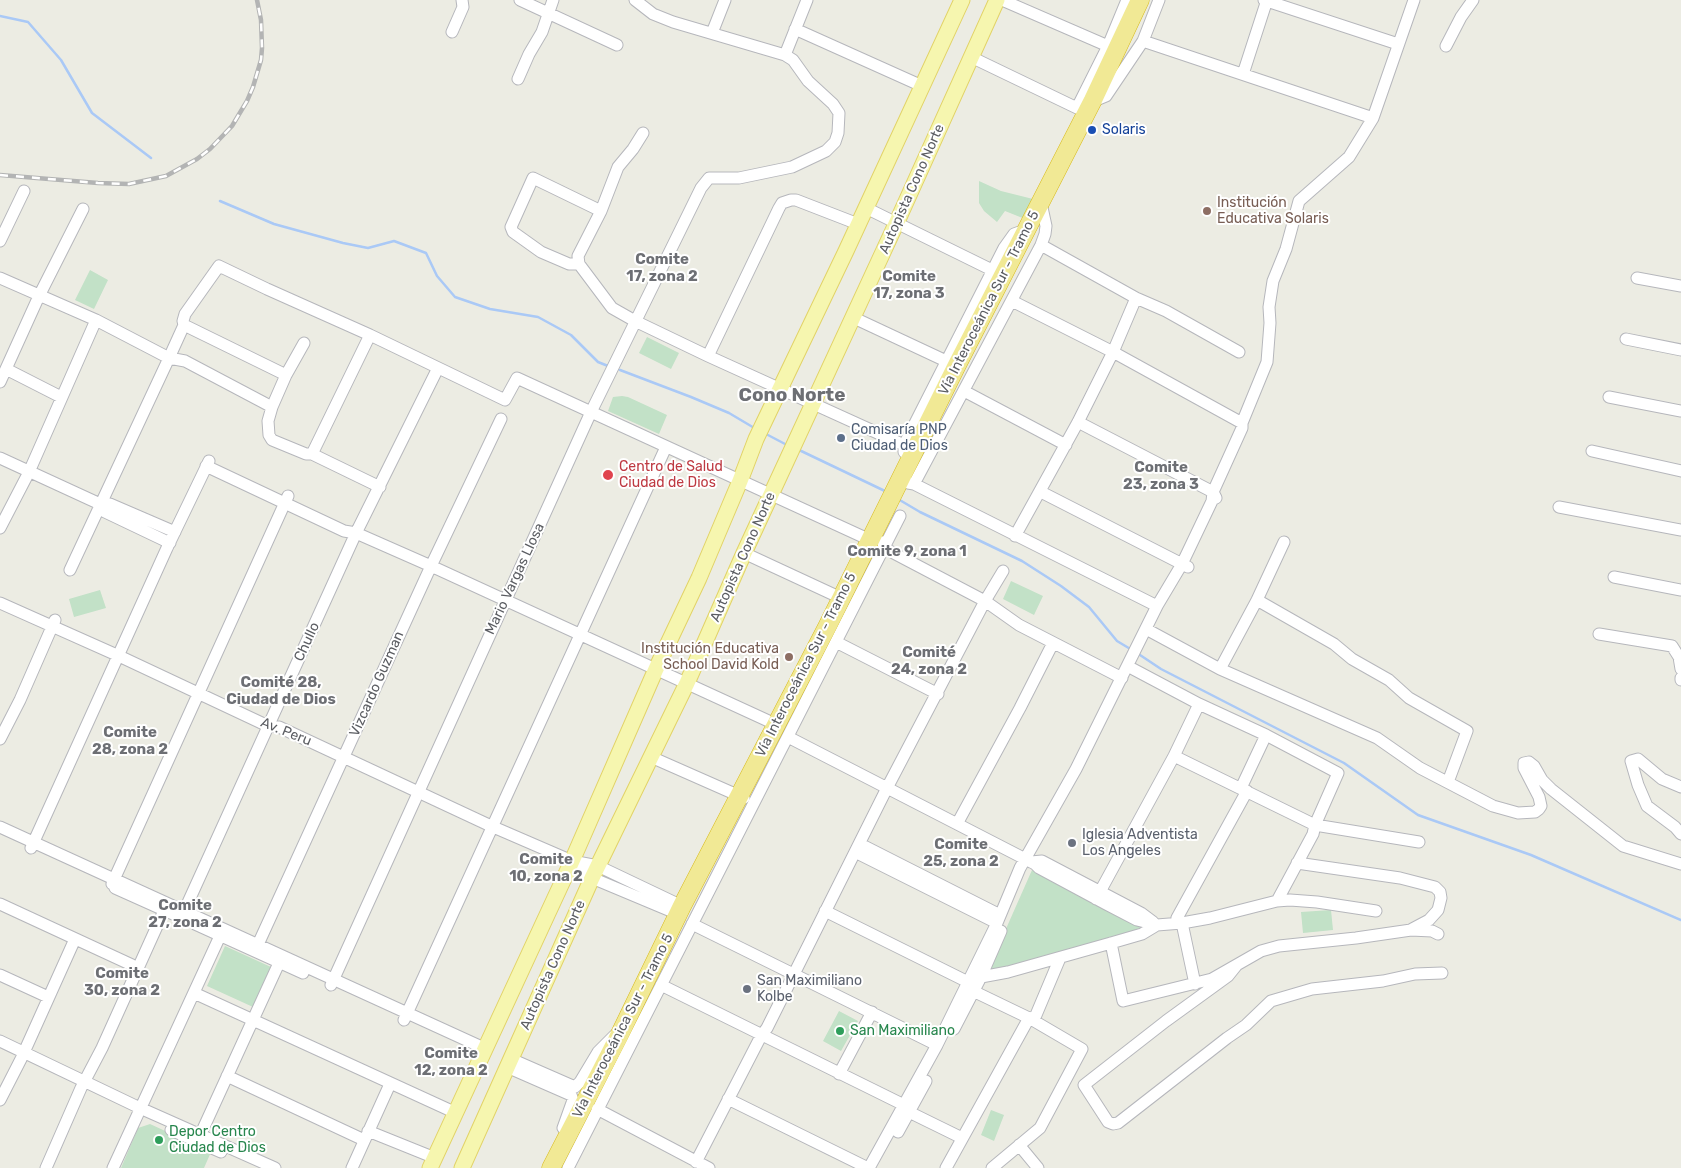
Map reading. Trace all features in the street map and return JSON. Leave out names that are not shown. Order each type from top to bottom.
[{"type":"highway","name":"Vía Interoceánica Sur - Tramo 5","points":[[551,1168],[624,1026],[747,799],[781,730],[841,598],[877,544],[904,480],[1025,230],[1041,203],[1085,104],[1140,0]]},
{"type":"main road","name":"Autopista Cono Norte","points":[[433,1163],[572,861],[698,578],[765,419],[866,208],[962,0]]},
{"type":"main road","name":"Autopista Cono Norte","points":[[462,1168],[595,872],[687,682],[997,0]]},
{"type":"street","points":[[452,32],[463,7],[462,0]]},
{"type":"street","points":[[520,0],[616,45]]},
{"type":"street","points":[[518,80],[529,54],[542,32],[553,0]]},
{"type":"street","points":[[712,33],[725,0]]},
{"type":"street","points":[[638,1],[653,14],[673,22],[785,55],[807,0]]},
{"type":"street","points":[[1002,0],[1108,46]]},
{"type":"street","points":[[1085,104],[1127,0]]},
{"type":"street","points":[[971,56],[1085,104],[1106,96],[1143,41],[1159,0]]},
{"type":"street","points":[[1243,74],[1266,0],[1398,44]]},
{"type":"street","points":[[728,1099],[869,1168],[907,1109],[971,986],[999,919],[1028,861],[1122,678],[1150,631],[1154,628],[1185,565],[1212,501],[1213,492],[1242,428],[1242,422],[1267,362],[1270,324],[1269,307],[1273,281],[1286,249],[1299,201],[1343,164],[1373,118],[1414,0]]},
{"type":"street","points":[[1446,46],[1461,17],[1473,0]]},
{"type":"street","points":[[795,29],[922,86]]},
{"type":"street","points":[[1143,41],[1373,118]]},
{"type":"street","name":"Mario Vargas Llosa","points":[[332,982],[592,412],[701,188],[709,178],[739,178],[792,166],[826,151],[835,142],[840,123],[838,113],[833,104],[808,81],[793,60],[785,55]]},
{"type":"street","points":[[643,133],[618,167],[601,211],[578,256],[580,264],[612,308],[636,322],[708,356],[813,402],[904,445]]},
{"type":"street","points":[[580,264],[569,264],[541,252],[513,232],[511,228],[532,178],[601,211]]},
{"type":"street","points":[[0,241],[24,191]]},
{"type":"street","points":[[708,356],[778,208],[782,204],[796,200],[858,224]]},
{"type":"street","points":[[904,480],[964,391],[1041,245],[1046,226],[1041,203]]},
{"type":"street","points":[[0,382],[39,296],[83,208]]},
{"type":"street","points":[[866,208],[992,270]]},
{"type":"street","points":[[904,480],[904,445],[1004,248],[1014,234],[1025,230]]},
{"type":"street","points":[[1041,245],[1239,352]]},
{"type":"street","points":[[70,570],[184,325],[185,314],[219,266],[370,335],[505,400],[517,378],[592,412],[877,544],[985,602],[1019,625],[1122,678]]},
{"type":"street","points":[[0,278],[96,320],[169,358],[185,361],[272,407]]},
{"type":"street","points":[[1637,278],[1681,286]]},
{"type":"street","points":[[1015,536],[1078,422],[1113,352],[1136,298]]},
{"type":"street","points":[[1012,301],[1113,352],[1242,422]]},
{"type":"street","points":[[852,317],[946,361]]},
{"type":"street","points":[[0,528],[29,472],[96,320]]},
{"type":"street","points":[[184,325],[286,375]]},
{"type":"street","points":[[312,454],[370,335]]},
{"type":"street","points":[[1626,339],[1681,350]]},
{"type":"street","points":[[304,343],[286,375],[272,407],[268,421],[269,435],[272,440],[306,454],[312,454],[380,487]]},
{"type":"street","name":"Chullo","points":[[183,915],[272,725],[356,533],[438,368]]},
{"type":"street","points":[[6,369],[61,397]]},
{"type":"street","points":[[964,391],[1066,445]]},
{"type":"street","points":[[1609,397],[1681,411]]},
{"type":"street","name":"Vizcardo Guzman","points":[[257,948],[430,566],[501,419]]},
{"type":"street","points":[[1078,422],[1213,492]]},
{"type":"street","points":[[405,1016],[666,446]]},
{"type":"street","points":[[1592,451],[1681,471]]},
{"type":"street","points":[[0,458],[100,504],[105,512],[173,537]]},
{"type":"street","points":[[212,466],[344,531],[356,533],[687,682],[1028,861],[1042,861],[1137,920],[1156,925],[1182,923],[1277,901],[1290,900],[1376,911]]},
{"type":"street","points":[[36,846],[123,654],[173,537],[212,466]]},
{"type":"street","points":[[123,654],[212,466]]},
{"type":"street","points":[[904,480],[1157,606]]},
{"type":"street","points":[[1041,492],[1185,565]]},
{"type":"street","points":[[109,881],[196,690],[226,613],[284,500]]},
{"type":"street","points":[[1559,508],[1681,530]]},
{"type":"street","points":[[1220,669],[1257,600],[1284,542]]},
{"type":"street","points":[[781,730],[836,642],[877,544]]},
{"type":"street","points":[[744,553],[841,598]]},
{"type":"street","points":[[878,1168],[938,1045],[971,986],[981,977],[1028,861],[1086,763],[1133,669],[1150,631],[1157,606],[1185,565]]},
{"type":"street","points":[[696,1162],[761,1036],[767,1028],[887,788],[985,602],[1003,572]]},
{"type":"street","points":[[1614,577],[1681,590]]},
{"type":"street","points":[[0,596],[50,622]]},
{"type":"street","points":[[1257,600],[1334,644],[1352,659],[1389,680],[1409,698],[1467,731],[1448,782]]},
{"type":"street","points":[[0,603],[50,622]]},
{"type":"street","points":[[0,724],[50,622]]},
{"type":"street","points":[[0,738],[20,700],[50,622]]},
{"type":"street","name":"Av. Peru","points":[[50,622],[572,861],[684,915],[794,974],[938,1045]]},
{"type":"street","points":[[1150,631],[1220,669],[1377,738],[1420,768],[1493,806],[1518,813],[1535,812],[1541,806],[1536,789],[1524,768],[1524,763],[1529,762],[1551,789],[1623,846],[1681,864]]},
{"type":"street","points":[[1599,634],[1672,646],[1679,657],[1681,669]]},
{"type":"street","points":[[836,642],[938,694]]},
{"type":"street","points":[[957,824],[1020,708],[1053,642]]},
{"type":"street","points":[[1133,669],[1338,773],[1313,834],[1277,901]]},
{"type":"street","points":[[1098,895],[1174,756],[1199,704]]},
{"type":"street","points":[[1195,984],[1182,923],[1176,918],[1244,789],[1266,735]]},
{"type":"street","points":[[1174,756],[1244,789],[1315,826],[1419,842]]},
{"type":"street","points":[[651,757],[747,799]]},
{"type":"street","points":[[1681,787],[1662,779],[1638,759],[1631,761],[1647,806],[1675,827],[1681,834]]},
{"type":"street","points":[[0,827],[163,907],[484,1052]]},
{"type":"street","points":[[0,834],[36,846]]},
{"type":"street","points":[[857,848],[999,919]]},
{"type":"street","points":[[1297,863],[1400,878],[1435,887],[1440,892],[1441,898],[1438,910],[1429,920],[1410,930]]},
{"type":"street","points":[[0,904],[132,965]]},
{"type":"street","points":[[46,1168],[80,1083],[132,965],[163,907]]},
{"type":"street","points":[[38,1168],[80,1083],[102,1048],[163,907]]},
{"type":"street","points":[[825,911],[971,986],[1082,1049],[1040,1128],[992,1168]]},
{"type":"street","points":[[183,915],[220,936],[257,948],[279,963],[332,982]]},
{"type":"street","points":[[568,1168],[661,985],[684,915]]},
{"type":"street","points":[[981,977],[1008,972],[1142,934],[1156,925]]},
{"type":"street","points":[[1111,943],[1124,1001],[1195,984],[1212,978],[1261,951],[1279,946],[1410,930],[1432,931],[1438,934]]},
{"type":"street","points":[[114,1168],[220,936]]},
{"type":"street","points":[[0,1100],[75,939]]},
{"type":"street","points":[[1029,1018],[1035,1017],[1060,958]]},
{"type":"street","points":[[199,1138],[279,963]]},
{"type":"street","points":[[1236,966],[1228,976],[1084,1084],[1108,1122],[1113,1124],[1127,1116],[1246,1025],[1271,1001],[1312,988],[1383,981],[1415,974],[1442,973]]},
{"type":"street","points":[[0,975],[48,997]]},
{"type":"street","points":[[661,985],[962,1138]]},
{"type":"street","points":[[194,993],[456,1113]]},
{"type":"street","points":[[839,1074],[872,1012]]},
{"type":"street","points":[[946,1168],[1029,1018]]},
{"type":"street","points":[[509,1063],[575,1086],[580,1082],[598,1052],[624,1026]]},
{"type":"street","points":[[0,1041],[22,1056]]},
{"type":"street","points":[[0,1049],[22,1056],[199,1138],[275,1168]]},
{"type":"street","points":[[509,1063],[571,1094],[573,1100],[561,1137],[561,1148],[568,1168]]},
{"type":"street","points":[[228,1076],[433,1163]]},
{"type":"street","points":[[352,1168],[390,1084]]},
{"type":"street","points":[[598,1109],[709,1168]]},
{"type":"street","points":[[199,1138],[258,1168]]},
{"type":"street","points":[[1019,1145],[1038,1168]]},
{"type":"green space","points":[[979,181],[1001,191],[1037,200],[1025,219],[1005,211],[997,222],[984,211],[979,203]]},
{"type":"green space","points":[[90,270],[108,280],[94,309],[75,300]]},
{"type":"green space","points":[[647,337],[679,353],[671,369],[639,353]]},
{"type":"green space","points":[[622,396],[667,415],[659,434],[608,411],[613,397]]},
{"type":"green space","points":[[1011,581],[1043,596],[1034,615],[1003,599]]},
{"type":"green space","points":[[100,590],[106,608],[74,617],[69,599]]},
{"type":"green space","points":[[1032,870],[1140,926],[1140,928],[1109,939],[1007,968],[991,969],[990,965]]},
{"type":"green space","points":[[1331,910],[1333,930],[1303,933],[1301,912]]},
{"type":"green space","points":[[225,946],[271,967],[253,1007],[207,986]]},
{"type":"green space","name":"San Maximiliano","points":[[839,1011],[858,1021],[841,1051],[823,1041]]},
{"type":"green space","points":[[991,1110],[1004,1115],[994,1141],[981,1135]]},
{"type":"green space","name":"Depor Centro Ciudad de Dios","points":[[150,1124],[211,1152],[204,1168],[121,1168],[138,1128]]},
{"type":"waterway","points":[[0,16],[28,22],[61,60],[92,113],[151,158]]},
{"type":"waterway","points":[[220,201],[274,224],[343,243],[368,248],[394,241],[426,253],[437,276],[455,297],[490,309],[538,317],[571,335],[598,362],[608,366]]},
{"type":"waterway","points":[[620,370],[729,413],[756,429]]},
{"type":"waterway","points":[[766,434],[787,445]]},
{"type":"waterway","points":[[797,449],[887,492]]},
{"type":"waterway","points":[[898,499],[920,512],[1022,561],[1061,586],[1089,607],[1117,641],[1132,650]]},
{"type":"waterway","points":[[1137,653],[1161,669],[1344,763],[1418,815],[1531,855],[1681,920]]},
{"type":"railway","points":[[0,175],[129,184],[166,176],[197,159],[210,149],[232,126],[253,87],[261,60],[262,48],[261,20],[257,0]]},
{"type":"place","name":"Solaris","points":[[1092,130]]},
{"type":"place","name":"Institución Educativa Solaris","points":[[1207,211]]},
{"type":"place","name":"Comisaría PNP Ciudad de Dios","points":[[841,438]]},
{"type":"place","name":"Centro de Salud Ciudad de Dios","points":[[608,475]]},
{"type":"place","name":"Institución Educativa School David Kold","points":[[789,657]]},
{"type":"place","name":"Iglesia Adventista Los Angeles","points":[[1072,843]]},
{"type":"place","name":"San Maximiliano Kolbe","points":[[747,989]]},
{"type":"place","name":"San Maximiliano","points":[[840,1031]]},
{"type":"place","name":"Depor Centro Ciudad de Dios","points":[[159,1140]]},
{"type":"district","name":"Comite 17, zona 2","points":[[662,268]]},
{"type":"district","name":"Comite 17, zona 3","points":[[909,286]]},
{"type":"district","name":"Cono Norte","points":[[792,396]]},
{"type":"district","name":"Comite 23, zona 3","points":[[1161,476]]},
{"type":"district","name":"Comite 9, zona 1","points":[[907,552]]},
{"type":"district","name":"Comité 24, zona 2","points":[[929,662]]},
{"type":"district","name":"Comité 28, Ciudad de Dios","points":[[281,692]]},
{"type":"district","name":"Comite 28, zona 2","points":[[130,742]]},
{"type":"district","name":"Comite 25, zona 2","points":[[961,854]]},
{"type":"district","name":"Comite 10, zona 2","points":[[546,868]]},
{"type":"district","name":"Comite 27, zona 2","points":[[185,914]]},
{"type":"district","name":"Comite 30, zona 2","points":[[122,982]]},
{"type":"district","name":"Comite 12, zona 2","points":[[451,1062]]}]
